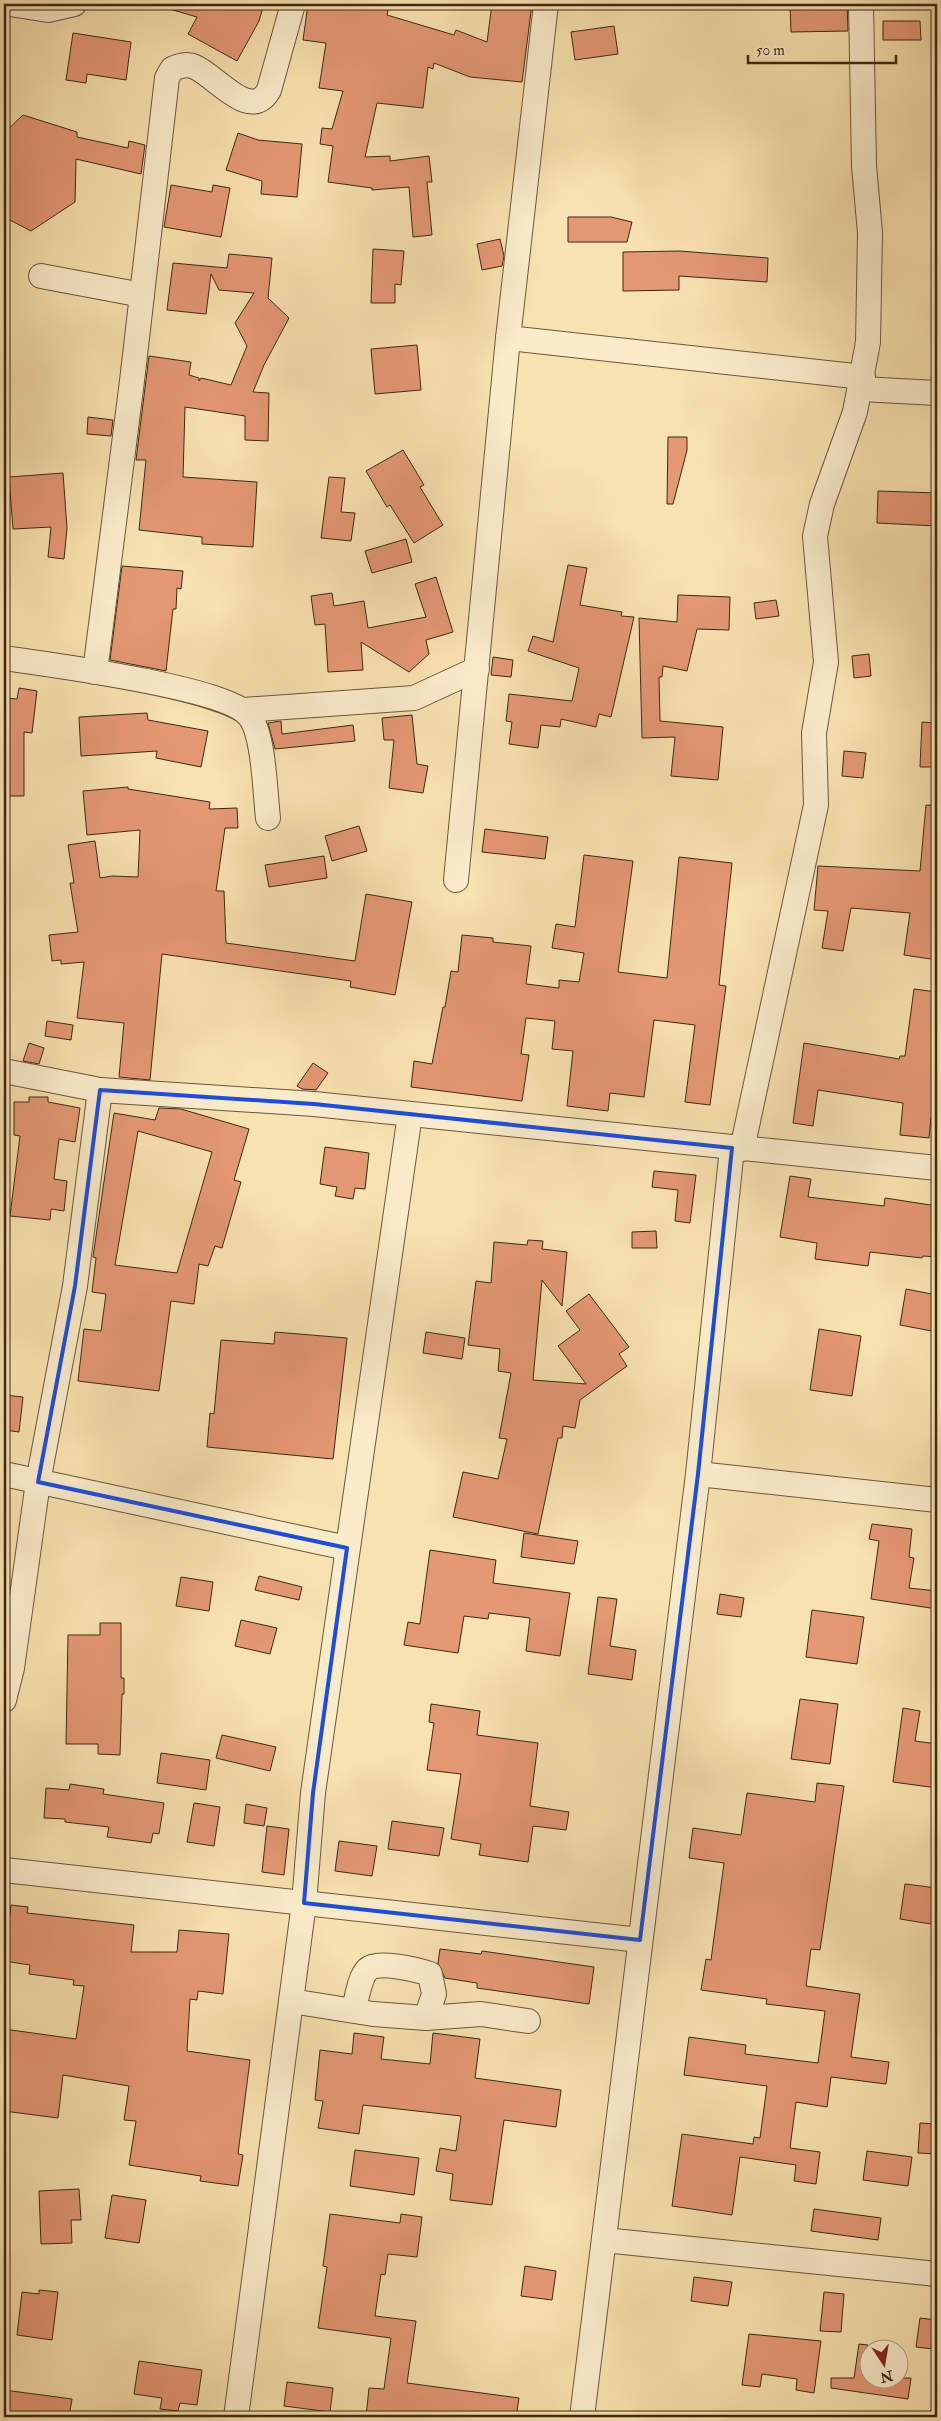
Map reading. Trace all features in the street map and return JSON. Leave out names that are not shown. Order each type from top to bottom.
[{"type":"street","points":[[10,4],[48,10],[74,4]]},
{"type":"street","points":[[95,672],[167,78],[172,69],[182,65],[194,66],[246,102],[259,102],[265,98],[269,90],[293,4]]},
{"type":"street","points":[[456,880],[508,338],[546,4]]},
{"type":"street","points":[[582,2417],[737,1148],[816,805],[814,733],[826,662],[815,536],[822,504],[855,412],[862,383],[868,342],[870,233],[864,166],[860,4]]},
{"type":"street","points":[[41,276],[142,295]]},
{"type":"street","points":[[508,338],[937,393]]},
{"type":"street","points":[[4,658],[131,678],[228,701],[244,710],[256,728],[268,818]]},
{"type":"street","points":[[244,710],[414,698],[477,669]]},
{"type":"street","points":[[4,1071],[100,1090],[314,1104],[937,1168]]},
{"type":"street","points":[[4,1700],[12,1668],[38,1482],[75,1286],[100,1090]]},
{"type":"street","points":[[236,2417],[304,1903],[313,1793],[410,1114]]},
{"type":"street","points":[[4,1474],[347,1548]]},
{"type":"street","points":[[698,1474],[937,1500]]},
{"type":"street","points":[[4,1870],[640,1940]]},
{"type":"street","points":[[354,2010],[367,1970],[372,1966],[388,1966],[430,1974],[434,1994],[426,2018]]},
{"type":"street","points":[[291,2001],[373,2014],[426,2018],[480,2014],[528,2020]]},
{"type":"street","points":[[604,2240],[937,2274]]},
{"type":"highlighted area","points":[[100,1090],[314,1104],[732,1148],[698,1474],[640,1940],[304,1903],[313,1793],[347,1548],[38,1482],[75,1286]]},
{"type":"building","points":[[166,4],[264,4],[259,21],[237,61],[188,34],[197,17],[166,8]]},
{"type":"building","points":[[308,4],[389,4],[387,15],[454,35],[456,30],[487,42],[492,4],[532,4],[522,82],[470,77],[434,63],[433,69],[428,67],[423,108],[377,103],[365,157],[390,156],[390,161],[429,156],[432,182],[427,182],[432,235],[413,237],[409,187],[372,190],[372,188],[328,182],[333,146],[320,144],[322,128],[332,129],[343,91],[319,88],[326,43],[303,40]]},
{"type":"building","points":[[790,4],[847,4],[848,31],[791,32]]},
{"type":"building","points":[[883,21],[920,21],[921,40],[883,40]]},
{"type":"building","points":[[614,26],[618,54],[575,60],[571,32]]},
{"type":"building","points":[[73,33],[131,42],[126,80],[87,74],[86,83],[66,80]]},
{"type":"building","points":[[23,115],[77,132],[77,137],[128,148],[129,141],[145,145],[141,174],[76,159],[75,202],[31,231],[4,217],[4,133]]},
{"type":"building","points":[[238,133],[258,140],[302,144],[297,197],[261,194],[262,181],[226,170]]},
{"type":"building","points":[[171,185],[212,192],[213,185],[230,188],[221,237],[164,227]]},
{"type":"building","points":[[568,217],[611,217],[632,222],[627,242],[568,242]]},
{"type":"building","points":[[500,239],[504,256],[502,266],[482,270],[477,244]]},
{"type":"building","points":[[373,249],[404,251],[401,285],[395,284],[395,303],[371,303]]},
{"type":"building","points":[[680,251],[768,258],[767,282],[679,276],[679,290],[623,291],[623,252]]},
{"type":"building","points":[[229,254],[272,258],[268,298],[289,318],[264,365],[253,392],[269,393],[268,441],[245,440],[245,416],[185,407],[183,477],[257,482],[253,547],[202,544],[202,537],[139,530],[146,460],[136,460],[149,356],[191,362],[189,375],[199,378],[199,381],[201,378],[231,385],[247,346],[235,323],[254,293],[219,290],[211,274],[206,314],[167,310],[173,263],[227,268]]},
{"type":"building","points":[[417,345],[421,390],[375,394],[371,349]]},
{"type":"building","points":[[88,417],[113,420],[111,436],[87,434]]},
{"type":"building","points":[[668,437],[687,437],[687,450],[673,504],[667,504]]},
{"type":"building","points":[[403,450],[424,485],[420,487],[443,525],[414,543],[390,505],[387,507],[366,471]]},
{"type":"building","points":[[63,473],[67,528],[64,559],[48,557],[51,527],[13,529],[9,477]]},
{"type":"building","points":[[329,477],[345,478],[341,512],[355,513],[351,541],[321,538]]},
{"type":"building","points":[[878,491],[937,493],[937,526],[877,523]]},
{"type":"building","points":[[406,539],[412,562],[372,573],[365,551]]},
{"type":"building","points":[[568,565],[587,568],[580,605],[622,612],[621,616],[634,617],[611,717],[599,714],[596,727],[561,719],[560,727],[541,725],[538,748],[509,744],[512,722],[506,721],[509,694],[572,701],[579,668],[528,651],[533,636],[553,642]]},
{"type":"building","points":[[122,566],[183,571],[181,589],[177,588],[176,609],[173,609],[166,671],[110,660]]},
{"type":"building","points":[[436,577],[453,632],[426,640],[429,654],[409,672],[361,642],[363,670],[328,672],[325,624],[315,625],[311,596],[332,593],[334,606],[364,601],[368,628],[426,617],[415,584]]},
{"type":"building","points":[[678,595],[730,597],[729,630],[697,629],[687,671],[663,666],[662,677],[659,677],[660,721],[723,727],[718,780],[671,776],[675,737],[642,738],[639,618],[677,622]]},
{"type":"building","points":[[776,600],[779,616],[756,619],[754,603]]},
{"type":"building","points":[[869,654],[871,676],[854,678],[852,656]]},
{"type":"building","points":[[493,657],[513,660],[511,677],[491,675]]},
{"type":"building","points":[[19,688],[37,691],[32,733],[24,732],[24,796],[4,796],[4,698],[17,699]]},
{"type":"building","points":[[147,713],[148,720],[208,731],[201,767],[156,758],[157,751],[81,756],[79,717]]},
{"type":"building","points":[[412,715],[417,764],[428,766],[423,793],[389,788],[394,740],[384,740],[382,718]]},
{"type":"building","points":[[281,721],[282,734],[353,725],[355,741],[275,749],[268,723]]},
{"type":"building","points":[[922,722],[937,723],[937,767],[920,767]]},
{"type":"building","points":[[844,751],[866,753],[863,778],[842,776]]},
{"type":"building","points":[[128,787],[128,789],[210,802],[209,809],[237,808],[238,828],[225,828],[216,891],[224,891],[226,943],[355,961],[366,894],[412,902],[395,995],[350,987],[351,981],[162,954],[150,1080],[119,1077],[124,1023],[77,1018],[84,962],[61,964],[61,960],[52,961],[49,935],[78,932],[70,883],[74,883],[68,845],[95,841],[100,878],[112,876],[138,877],[140,830],[87,835],[83,791]]},
{"type":"building","points":[[926,805],[937,806],[937,880],[932,940],[937,940],[937,960],[904,955],[910,913],[851,908],[843,951],[822,948],[828,911],[814,910],[818,866],[920,871]]},
{"type":"building","points":[[359,826],[367,851],[332,861],[325,836]]},
{"type":"building","points":[[485,829],[548,837],[545,859],[482,852]]},
{"type":"building","points":[[584,855],[633,861],[618,972],[667,978],[679,857],[732,863],[719,985],[726,986],[710,1105],[685,1102],[695,1025],[654,1020],[644,1097],[610,1093],[608,1111],[567,1106],[573,1051],[552,1049],[555,1021],[526,1018],[521,1054],[529,1055],[522,1101],[411,1087],[414,1061],[432,1064],[451,971],[458,972],[462,935],[493,938],[493,942],[531,946],[526,984],[559,988],[559,980],[579,982],[584,953],[552,948],[556,924],[575,927]]},
{"type":"building","points":[[324,856],[327,878],[269,887],[265,865]]},
{"type":"building","points":[[914,989],[937,992],[937,1119],[931,1118],[929,1138],[900,1135],[903,1103],[818,1090],[813,1126],[793,1123],[804,1043],[899,1059],[900,1056],[905,1056]]},
{"type":"building","points":[[47,1021],[73,1025],[71,1040],[45,1036]]},
{"type":"building","points":[[29,1043],[44,1048],[39,1064],[23,1061]]},
{"type":"building","points":[[313,1063],[328,1073],[316,1090],[302,1089],[297,1086]]},
{"type":"building","points":[[29,1097],[48,1097],[48,1102],[80,1108],[75,1142],[59,1139],[54,1179],[67,1181],[64,1211],[51,1209],[50,1220],[10,1216],[20,1136],[14,1135],[14,1102],[29,1102]]},
{"type":"building","points":[[159,1108],[181,1109],[249,1129],[234,1180],[241,1182],[222,1248],[215,1246],[208,1266],[199,1264],[194,1304],[171,1301],[159,1391],[78,1381],[84,1329],[101,1331],[106,1294],[92,1292],[96,1258],[93,1257],[114,1113],[155,1120]],"holes":[[[138,1131],[212,1152],[177,1273],[115,1265]]]},
{"type":"building","points":[[325,1147],[369,1153],[365,1189],[355,1188],[353,1199],[335,1196],[337,1187],[320,1184]]},
{"type":"building","points":[[654,1171],[696,1175],[690,1223],[675,1221],[678,1190],[652,1187]]},
{"type":"building","points":[[790,1176],[811,1179],[808,1197],[884,1206],[885,1198],[937,1206],[937,1257],[923,1256],[922,1258],[870,1252],[868,1266],[815,1259],[817,1243],[780,1237]]},
{"type":"building","points":[[656,1231],[657,1248],[632,1248],[632,1232]]},
{"type":"building","points":[[528,1240],[543,1241],[542,1249],[567,1252],[562,1306],[542,1280],[533,1380],[586,1384],[558,1346],[580,1330],[566,1311],[589,1294],[629,1347],[619,1354],[627,1366],[580,1400],[575,1428],[563,1426],[562,1438],[558,1438],[538,1534],[453,1517],[463,1472],[498,1479],[507,1439],[499,1438],[511,1373],[498,1371],[500,1349],[468,1345],[476,1281],[491,1283],[494,1242],[527,1245]]},
{"type":"building","points":[[906,1289],[937,1295],[937,1332],[900,1325]]},
{"type":"building","points":[[819,1329],[861,1336],[852,1396],[810,1390]]},
{"type":"building","points":[[275,1332],[347,1338],[333,1459],[207,1447],[210,1413],[214,1414],[221,1340],[274,1344]]},
{"type":"building","points":[[426,1332],[465,1338],[462,1359],[423,1353]]},
{"type":"building","points":[[4,1395],[23,1397],[19,1432],[4,1430]]},
{"type":"building","points":[[872,1524],[912,1529],[909,1557],[914,1558],[909,1588],[937,1591],[937,1609],[871,1599],[879,1541],[869,1539]]},
{"type":"building","points":[[524,1533],[578,1541],[574,1564],[521,1557]]},
{"type":"building","points":[[430,1550],[496,1560],[493,1583],[570,1593],[560,1656],[526,1651],[530,1618],[489,1613],[488,1619],[464,1616],[458,1653],[404,1645],[408,1622],[420,1624]]},
{"type":"building","points":[[259,1576],[302,1587],[299,1600],[255,1590]]},
{"type":"building","points":[[181,1577],[213,1582],[209,1611],[176,1606]]},
{"type":"building","points":[[720,1594],[744,1598],[741,1617],[717,1614]]},
{"type":"building","points":[[598,1597],[617,1599],[610,1646],[636,1650],[632,1680],[588,1674]]},
{"type":"building","points":[[812,1610],[864,1617],[857,1664],[806,1657]]},
{"type":"building","points":[[241,1620],[277,1628],[270,1654],[235,1646]]},
{"type":"building","points":[[100,1623],[121,1623],[121,1678],[124,1678],[124,1694],[122,1694],[120,1755],[98,1754],[98,1744],[66,1744],[68,1635],[100,1635]]},
{"type":"building","points":[[800,1699],[838,1704],[830,1764],[791,1759]]},
{"type":"building","points":[[431,1704],[480,1711],[477,1735],[538,1743],[530,1806],[569,1812],[566,1830],[533,1826],[528,1862],[479,1855],[481,1844],[451,1839],[461,1774],[427,1770],[434,1723],[429,1722]]},
{"type":"building","points":[[903,1708],[920,1711],[915,1741],[937,1744],[937,1788],[893,1782]]},
{"type":"building","points":[[222,1735],[276,1747],[270,1771],[216,1758]]},
{"type":"building","points":[[161,1753],[210,1760],[206,1790],[157,1783]]},
{"type":"building","points":[[817,1783],[844,1786],[820,1950],[811,1949],[806,1986],[860,1994],[851,2057],[889,2062],[886,2084],[831,2077],[827,2107],[796,2102],[790,2148],[820,2152],[816,2184],[794,2181],[796,2165],[740,2157],[732,2215],[672,2206],[682,2134],[753,2144],[754,2137],[760,2138],[767,2086],[684,2075],[689,2037],[746,2045],[745,2054],[818,2063],[825,2011],[766,2004],[767,1999],[701,1990],[706,1959],[711,1960],[724,1863],[689,1858],[693,1828],[741,1835],[747,1793],[815,1802]]},
{"type":"building","points":[[70,1784],[104,1789],[103,1794],[164,1803],[159,1834],[153,1833],[151,1843],[107,1837],[109,1827],[65,1822],[65,1819],[44,1818],[46,1788],[69,1790]]},
{"type":"building","points":[[194,1803],[220,1807],[214,1846],[187,1842]]},
{"type":"building","points":[[246,1804],[267,1808],[264,1826],[244,1823]]},
{"type":"building","points":[[392,1821],[444,1828],[439,1856],[388,1849]]},
{"type":"building","points":[[267,1826],[289,1829],[284,1875],[262,1872]]},
{"type":"building","points":[[339,1841],[377,1846],[372,1876],[335,1871]]},
{"type":"building","points":[[905,1884],[937,1888],[937,1925],[900,1919]]},
{"type":"building","points":[[11,1905],[28,1907],[27,1913],[134,1925],[131,1952],[177,1952],[179,1930],[229,1934],[223,1994],[198,1991],[197,2000],[190,1999],[187,2051],[250,2060],[238,2154],[243,2155],[238,2186],[200,2181],[201,2176],[129,2165],[136,2121],[124,2120],[129,2086],[63,2075],[58,2118],[4,2111],[7,2071],[4,2071],[4,2029],[76,2039],[84,1986],[73,1985],[74,1980],[29,1974],[30,1965],[4,1961]]},
{"type":"building","points":[[440,1949],[481,1954],[482,1951],[594,1967],[589,2004],[477,1988],[477,1983],[445,1978],[438,1963]]},
{"type":"building","points":[[354,2033],[384,2037],[381,2059],[430,2064],[433,2033],[480,2039],[475,2078],[561,2090],[556,2127],[504,2120],[492,2205],[450,2200],[453,2174],[436,2171],[440,2148],[456,2151],[461,2116],[363,2105],[359,2134],[318,2128],[323,2101],[315,2100],[320,2050],[352,2054]]},
{"type":"building","points":[[920,2123],[937,2124],[937,2154],[918,2153]]},
{"type":"building","points":[[355,2150],[419,2158],[414,2195],[350,2186]]},
{"type":"building","points":[[867,2151],[912,2157],[908,2186],[863,2180]]},
{"type":"building","points":[[79,2189],[81,2220],[71,2220],[72,2243],[41,2244],[39,2191]]},
{"type":"building","points":[[112,2195],[146,2200],[139,2243],[105,2238]]},
{"type":"building","points":[[814,2209],[881,2218],[878,2240],[811,2231]]},
{"type":"building","points":[[330,2214],[400,2223],[401,2214],[422,2217],[417,2257],[388,2254],[385,2275],[381,2274],[375,2316],[416,2321],[407,2383],[519,2398],[516,2417],[366,2417],[369,2388],[384,2389],[391,2338],[318,2328],[327,2267],[323,2266]]},
{"type":"building","points":[[525,2266],[556,2271],[552,2300],[521,2296]]},
{"type":"building","points":[[694,2277],[732,2282],[728,2306],[691,2301]]},
{"type":"building","points":[[39,2290],[58,2292],[52,2340],[17,2335],[22,2292],[39,2294]]},
{"type":"building","points":[[824,2292],[844,2294],[841,2332],[820,2331]]},
{"type":"building","points":[[920,2318],[937,2320],[933,2349],[916,2347]]},
{"type":"building","points":[[749,2334],[821,2341],[814,2393],[796,2390],[797,2379],[762,2374],[760,2387],[742,2385]]},
{"type":"building","points":[[858,2351],[858,2388],[908,2388],[908,2378],[911,2378],[908,2399],[831,2388],[831,2378],[854,2378]]},
{"type":"building","points":[[139,2361],[202,2370],[197,2405],[180,2403],[178,2411],[160,2409],[162,2398],[134,2394]]},
{"type":"building","points":[[287,2382],[333,2388],[330,2412],[284,2406]]},
{"type":"building","points":[[4,2390],[72,2399],[69,2417],[4,2417]]}]
